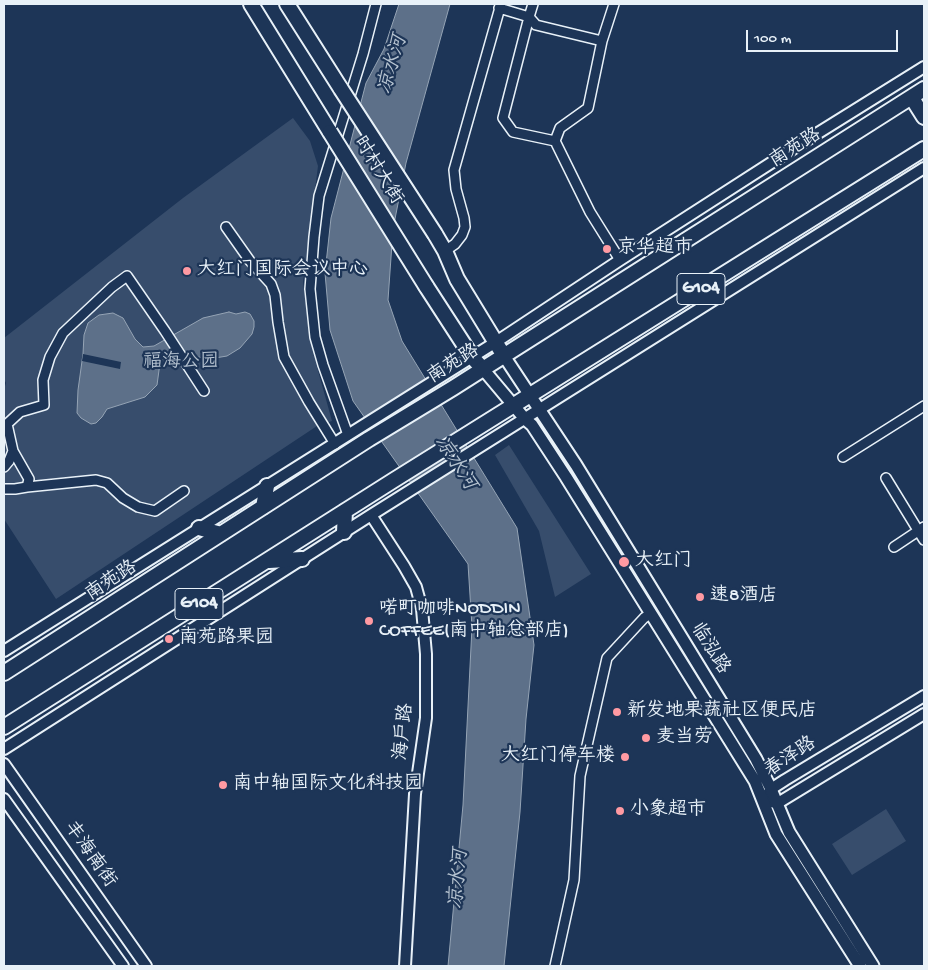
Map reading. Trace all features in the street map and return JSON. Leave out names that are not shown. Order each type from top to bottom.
[{"type":"main road","name":"时村大街","points":[[251,4],[426,286],[472,357],[483,369]]},
{"type":"main road","name":"时村大街","points":[[287,4],[435,234],[445,251],[456,279],[504,356]]},
{"type":"main road","name":"南苑路","points":[[4,673],[369,439],[504,356],[924,89]]},
{"type":"main road","points":[[912,98],[924,117]]},
{"type":"main road","name":"G104","points":[[4,727],[394,480],[924,149]]},
{"type":"main road","name":"临泓路","points":[[504,356],[576,465],[756,759],[778,803],[789,832],[873,966]]},
{"type":"main road","name":"临泓路","points":[[483,369],[532,425],[566,477],[755,781],[776,834],[860,966]]},
{"type":"main road","points":[[263,507],[267,486]]},
{"type":"main road","points":[[344,532],[346,511]]},
{"type":"main road","points":[[198,528],[221,534]]},
{"type":"main road","points":[[266,562],[302,559]]},
{"type":"street","points":[[348,435],[315,337],[310,289],[319,196],[363,54],[376,4]]},
{"type":"street","points":[[533,4],[503,118],[513,132],[555,141]]},
{"type":"street","points":[[614,4],[602,40],[588,108],[560,128],[555,141],[590,212],[620,260]]},
{"type":"street","points":[[445,251],[455,244],[465,227],[456,189],[454,170],[500,6],[529,17],[536,25],[602,40]]},
{"type":"street","points":[[4,651],[496,342],[794,148],[924,67]]},
{"type":"street","points":[[4,749],[344,532],[924,168]]},
{"type":"street","points":[[226,227],[250,261],[271,284],[275,295],[284,357],[308,402],[335,444]]},
{"type":"street","points":[[27,487],[29,479],[13,451],[7,424],[20,412],[44,405],[43,380],[50,357],[63,333],[112,286],[127,276],[204,392]]},
{"type":"street","points":[[843,457],[924,406]]},
{"type":"street","points":[[4,467],[13,451]]},
{"type":"street","points":[[886,478],[921,529],[924,540]]},
{"type":"street","points":[[4,489],[15,490],[27,487],[96,480],[107,483],[122,498],[138,507],[155,510],[184,491]]},
{"type":"street","name":"海户路","points":[[371,515],[416,587],[422,609],[426,654],[426,718],[415,794],[405,966]]},
{"type":"street","points":[[894,548],[921,529]]},
{"type":"street","points":[[555,966],[574,880],[580,776],[607,658],[644,618],[651,613]]},
{"type":"street","name":"春泽路","points":[[924,696],[771,789],[763,801],[778,803],[924,714]]},
{"type":"street","name":"丰海南街","points":[[4,764],[146,966]]},
{"type":"street","name":"丰海南街","points":[[4,799],[123,966]]},
{"type":"green space","name":"福海公园","points":[[293,118],[310,141],[318,166],[303,282],[312,349],[332,421],[317,426],[56,599],[4,519],[4,389],[6,383],[4,379],[4,338],[183,198]]},
{"type":"green space","points":[[509,445],[591,574],[555,597],[539,531],[495,455]]},
{"type":"green space","points":[[886,809],[906,841],[852,875],[832,844]]},
{"type":"water","name":"凉水河","points":[[399,4],[450,4],[406,163],[393,229],[388,300],[402,341],[517,528],[534,645],[526,719],[520,812],[504,966],[448,966],[463,805],[472,627],[468,564],[353,401],[330,330],[325,273],[331,218],[366,83],[384,49]]},
{"type":"water","points":[[229,312],[236,314],[245,312],[250,314],[254,321],[252,334],[240,348],[227,356],[209,359],[193,356],[164,358],[160,363],[157,385],[145,397],[107,409],[96,423],[91,424],[77,413],[84,335],[88,323],[99,315],[113,313],[123,318],[135,339],[143,347],[154,346],[203,318]]},
{"type":"pier","points":[[83,354],[121,362],[120,369],[82,361]]},
{"type":"place","name":"京华超市","points":[[607,249]]},
{"type":"place","name":"大红门国际会议中心","points":[[187,271]]},
{"type":"place","name":"大红门","points":[[624,562]]},
{"type":"place","name":"速8酒店","points":[[700,597]]},
{"type":"place","name":"喏町咖啡NODDIN COFFEE(南中轴总部店)","points":[[369,621]]},
{"type":"place","name":"南苑路果园","points":[[169,639]]},
{"type":"place","name":"新发地果蔬社区便民店","points":[[617,712]]},
{"type":"place","name":"麦当劳","points":[[646,738]]},
{"type":"place","name":"大红门停车楼","points":[[625,757]]},
{"type":"place","name":"南中轴国际文化科技园","points":[[223,785]]},
{"type":"place","name":"小象超市","points":[[620,811]]}]
